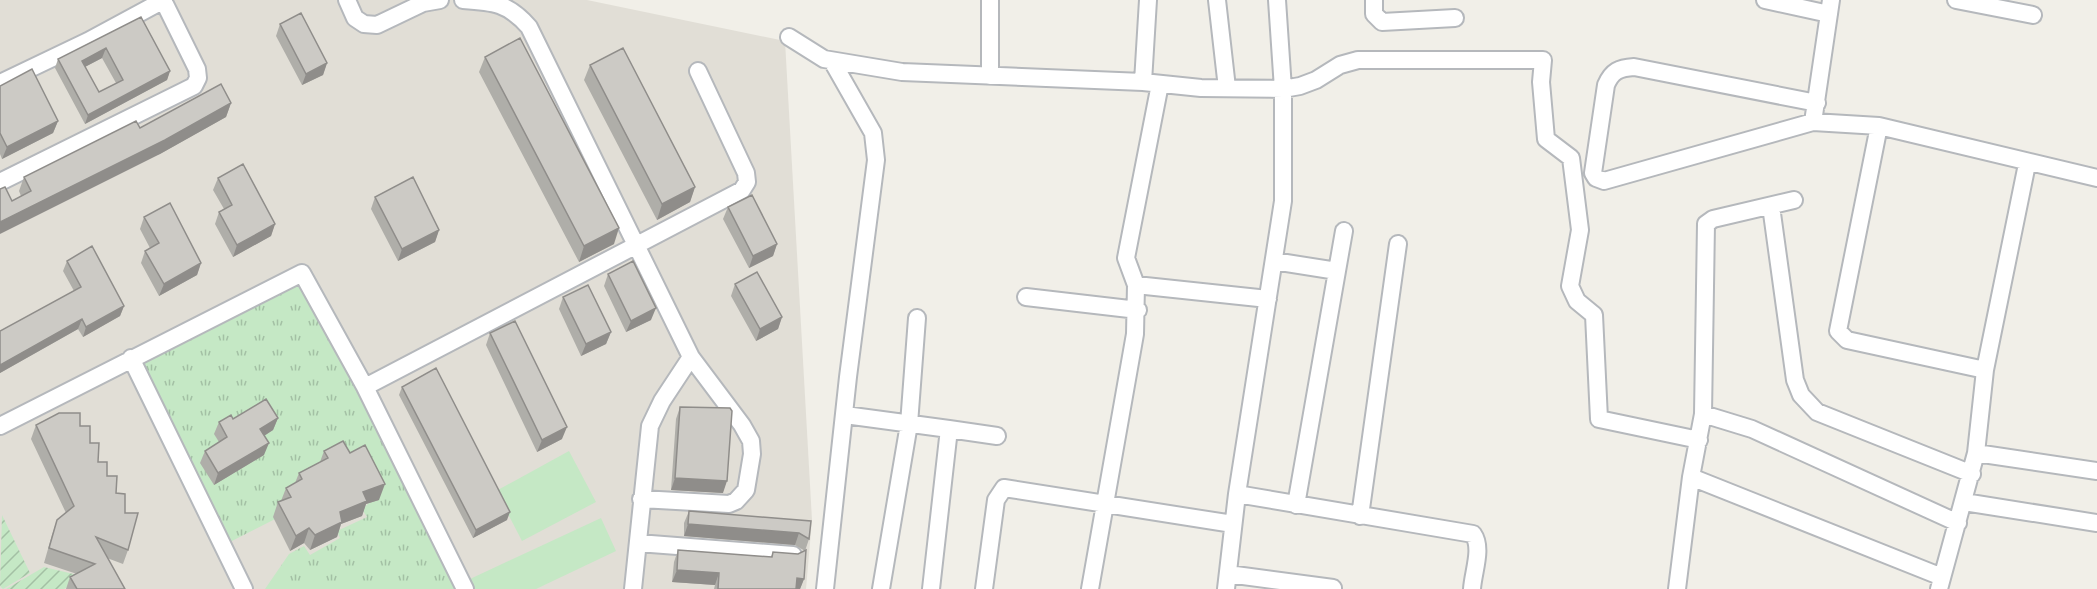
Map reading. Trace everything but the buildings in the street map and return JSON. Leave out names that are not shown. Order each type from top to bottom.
[{"type":"street","points":[[0,83],[88,41],[164,0],[197,69],[198,78],[194,86],[0,182]]},
{"type":"street","points":[[347,0],[355,18],[364,24],[377,25],[423,3],[440,0]]},
{"type":"street","points":[[464,0],[498,3],[514,10],[529,27],[691,357],[742,425],[751,441],[752,454],[746,490],[741,497],[729,504],[641,499]]},
{"type":"street","points":[[990,0],[990,76]]},
{"type":"street","points":[[1090,589],[1125,401],[1138,310],[1136,285],[1126,258],[1151,83],[1148,0]]},
{"type":"street","points":[[1217,0],[1227,88]]},
{"type":"street","points":[[1277,0],[1283,89],[1283,201],[1237,494],[1227,582],[1334,588]]},
{"type":"street","points":[[1374,0],[1374,14],[1382,22],[1455,18]]},
{"type":"street","points":[[1765,0],[1830,7],[1813,122]]},
{"type":"street","points":[[1956,0],[2033,15]]},
{"type":"street","points":[[789,37],[816,56],[832,61],[902,72],[1227,88],[1283,89],[1300,86],[1316,80],[1340,64],[1358,60],[1543,60],[1541,82],[1546,139],[1571,158],[1580,230],[1570,286],[1577,301],[1594,315],[1599,419],[1699,440]]},
{"type":"street","points":[[825,589],[876,148],[873,133],[832,61]]},
{"type":"street","points":[[1817,103],[1634,67],[1621,68],[1611,74],[1606,85],[1593,173],[1596,178],[1604,181],[1813,122],[1879,126],[2027,164],[2097,178]]},
{"type":"street","points":[[365,387],[742,190],[747,182],[746,173],[698,71]]},
{"type":"street","points":[[1879,126],[1838,332],[1847,340],[1985,370]]},
{"type":"street","points":[[1691,477],[1941,583],[1972,474],[1985,370],[2027,164]]},
{"type":"street","points":[[1677,589],[1691,477],[1703,414],[1706,224],[1713,219],[1794,200]]},
{"type":"street","points":[[1771,206],[1795,380],[1808,404],[1817,412],[1972,474]]},
{"type":"street","points":[[1296,505],[1344,231]]},
{"type":"street","points":[[1360,516],[1398,244]]},
{"type":"street","points":[[1274,261],[1337,271]]},
{"type":"street","points":[[0,426],[302,273],[365,387],[465,589]]},
{"type":"street","points":[[1136,285],[1268,299]]},
{"type":"street","points":[[1026,297],[1138,310]]},
{"type":"street","points":[[881,589],[909,424],[917,318]]},
{"type":"street","points":[[633,589],[650,426],[655,413],[691,357]]},
{"type":"street","points":[[131,358],[244,589]]},
{"type":"street","points":[[1703,414],[1752,429],[1958,523]]},
{"type":"street","points":[[845,415],[997,436]]},
{"type":"street","points":[[931,589],[949,429]]},
{"type":"street","points":[[1976,453],[2097,471]]},
{"type":"street","points":[[984,589],[996,500],[1004,489],[1233,524]]},
{"type":"street","points":[[1237,494],[1473,534],[1477,540],[1477,548],[1472,589]]},
{"type":"street","points":[[1964,502],[2097,523]]},
{"type":"street","points":[[638,543],[794,555]]},
{"type":"shaded area","points":[[0,0],[587,0],[785,41],[812,520],[806,589],[0,589]]},
{"type":"green space","points":[[303,274],[462,589],[265,589],[289,554],[304,546],[310,555],[340,538],[337,531],[367,517],[362,509],[375,498],[289,512],[224,545],[133,362]]},
{"type":"green space","points":[[569,451],[596,502],[522,541],[496,491]]},
{"type":"green space","points":[[2,515],[30,573],[3,589],[0,586]]},
{"type":"green space","points":[[601,518],[616,551],[536,589],[475,589],[470,579]]},
{"type":"green space","points":[[44,567],[86,577],[64,589],[6,589]]}]
